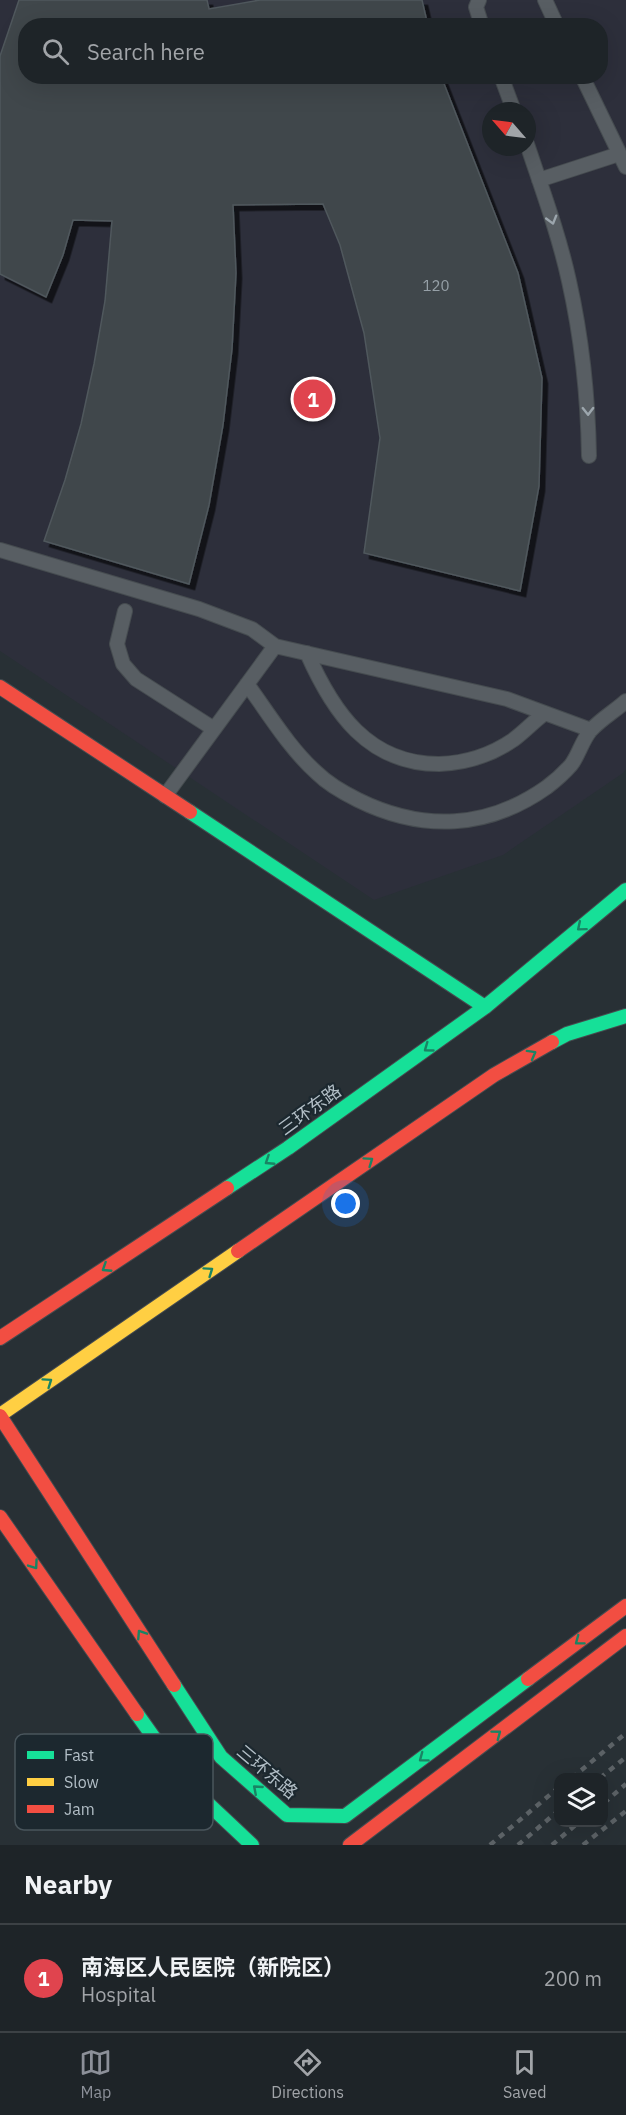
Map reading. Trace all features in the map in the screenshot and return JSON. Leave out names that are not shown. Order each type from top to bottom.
[{"type":"main road","points":[[0,687],[485,1007]]},
{"type":"main road","name":"三环东路","points":[[0,1338],[288,1148],[485,1007],[626,890]]},
{"type":"main road","name":"三环东路","points":[[206,1734],[0,1416],[494,1075],[567,1034],[626,1016]]},
{"type":"main road","points":[[0,1517],[152,1734]]},
{"type":"main road","name":"三环东路","points":[[213,1745],[221,1757],[287,1815],[345,1816],[626,1606]]},
{"type":"main road","points":[[350,1845],[626,1636]]},
{"type":"main road","points":[[213,1808],[252,1845]]},
{"type":"lane","points":[[479,0],[476,7],[479,18]]},
{"type":"lane","points":[[545,0],[553,18]]},
{"type":"lane","points":[[504,84],[511,102]]},
{"type":"lane","points":[[586,84],[626,167]]},
{"type":"lane","points":[[539,180],[620,154]]},
{"type":"lane","points":[[531,156],[569,279],[588,398],[589,456]]},
{"type":"lane","points":[[0,550],[199,609],[252,629],[275,646],[507,699],[591,730]]},
{"type":"lane","points":[[125,611],[117,644],[123,664],[136,679],[214,729]]},
{"type":"lane","points":[[165,796],[275,646]]},
{"type":"lane","points":[[307,653],[320,682],[347,722],[365,739],[384,752],[408,761],[458,764],[488,754],[513,740],[544,712]]},
{"type":"lane","points":[[247,684],[300,757],[318,775],[342,792],[368,805],[396,816],[425,822],[454,823],[484,817],[515,806],[548,786],[571,765],[591,730],[626,701]]},
{"type":"shaded area","points":[[0,0],[626,0],[626,769],[503,855],[374,900],[0,651]]},
{"type":"building","points":[[19,0],[207,0],[209,9],[260,0],[422,0],[426,18],[18,18],[18,84],[444,84],[518,273],[542,378],[539,486],[520,591],[364,553],[380,438],[364,333],[340,245],[323,204],[233,205],[236,273],[232,349],[223,425],[209,505],[189,584],[44,541],[81,424],[94,364],[105,301],[112,221],[73,220],[63,255],[46,297],[0,274],[0,56]]},
{"type":"railway","points":[[578,1773],[626,1733]]},
{"type":"railway","points":[[606,1773],[626,1757]]},
{"type":"railway","points":[[608,1800],[626,1784]]},
{"type":"railway","points":[[490,1845],[554,1791]]},
{"type":"railway","points":[[583,1845],[626,1811]]},
{"type":"railway","points":[[518,1845],[554,1814]]},
{"type":"railway","points":[[552,1845],[573,1827]]},
{"type":"traffic: fast","points":[[190,812],[485,1007]]},
{"type":"traffic: fast","points":[[227,1188],[288,1148],[485,1007],[626,890]]},
{"type":"traffic: fast","points":[[552,1042],[567,1034],[626,1016]]},
{"type":"traffic: fast","points":[[213,1745],[221,1757],[287,1815],[345,1816],[528,1679]]},
{"type":"traffic: fast","points":[[174,1685],[206,1734]]},
{"type":"traffic: fast","points":[[137,1714],[151,1734]]},
{"type":"traffic: fast","points":[[213,1808],[252,1845]]},
{"type":"traffic: slow","points":[[0,1415],[238,1251]]},
{"type":"traffic: jam","points":[[0,687],[190,812]]},
{"type":"traffic: jam","points":[[238,1251],[494,1075],[552,1042]]},
{"type":"traffic: jam","points":[[0,1338],[227,1188]]},
{"type":"traffic: jam","points":[[0,1416],[174,1685]]},
{"type":"traffic: jam","points":[[0,1517],[137,1714]]},
{"type":"traffic: jam","points":[[528,1679],[626,1606]]},
{"type":"traffic: jam","points":[[350,1845],[626,1636]]},
{"type":"place","name":"南海区人民医院（新院区）","points":[[313,399]]}]
